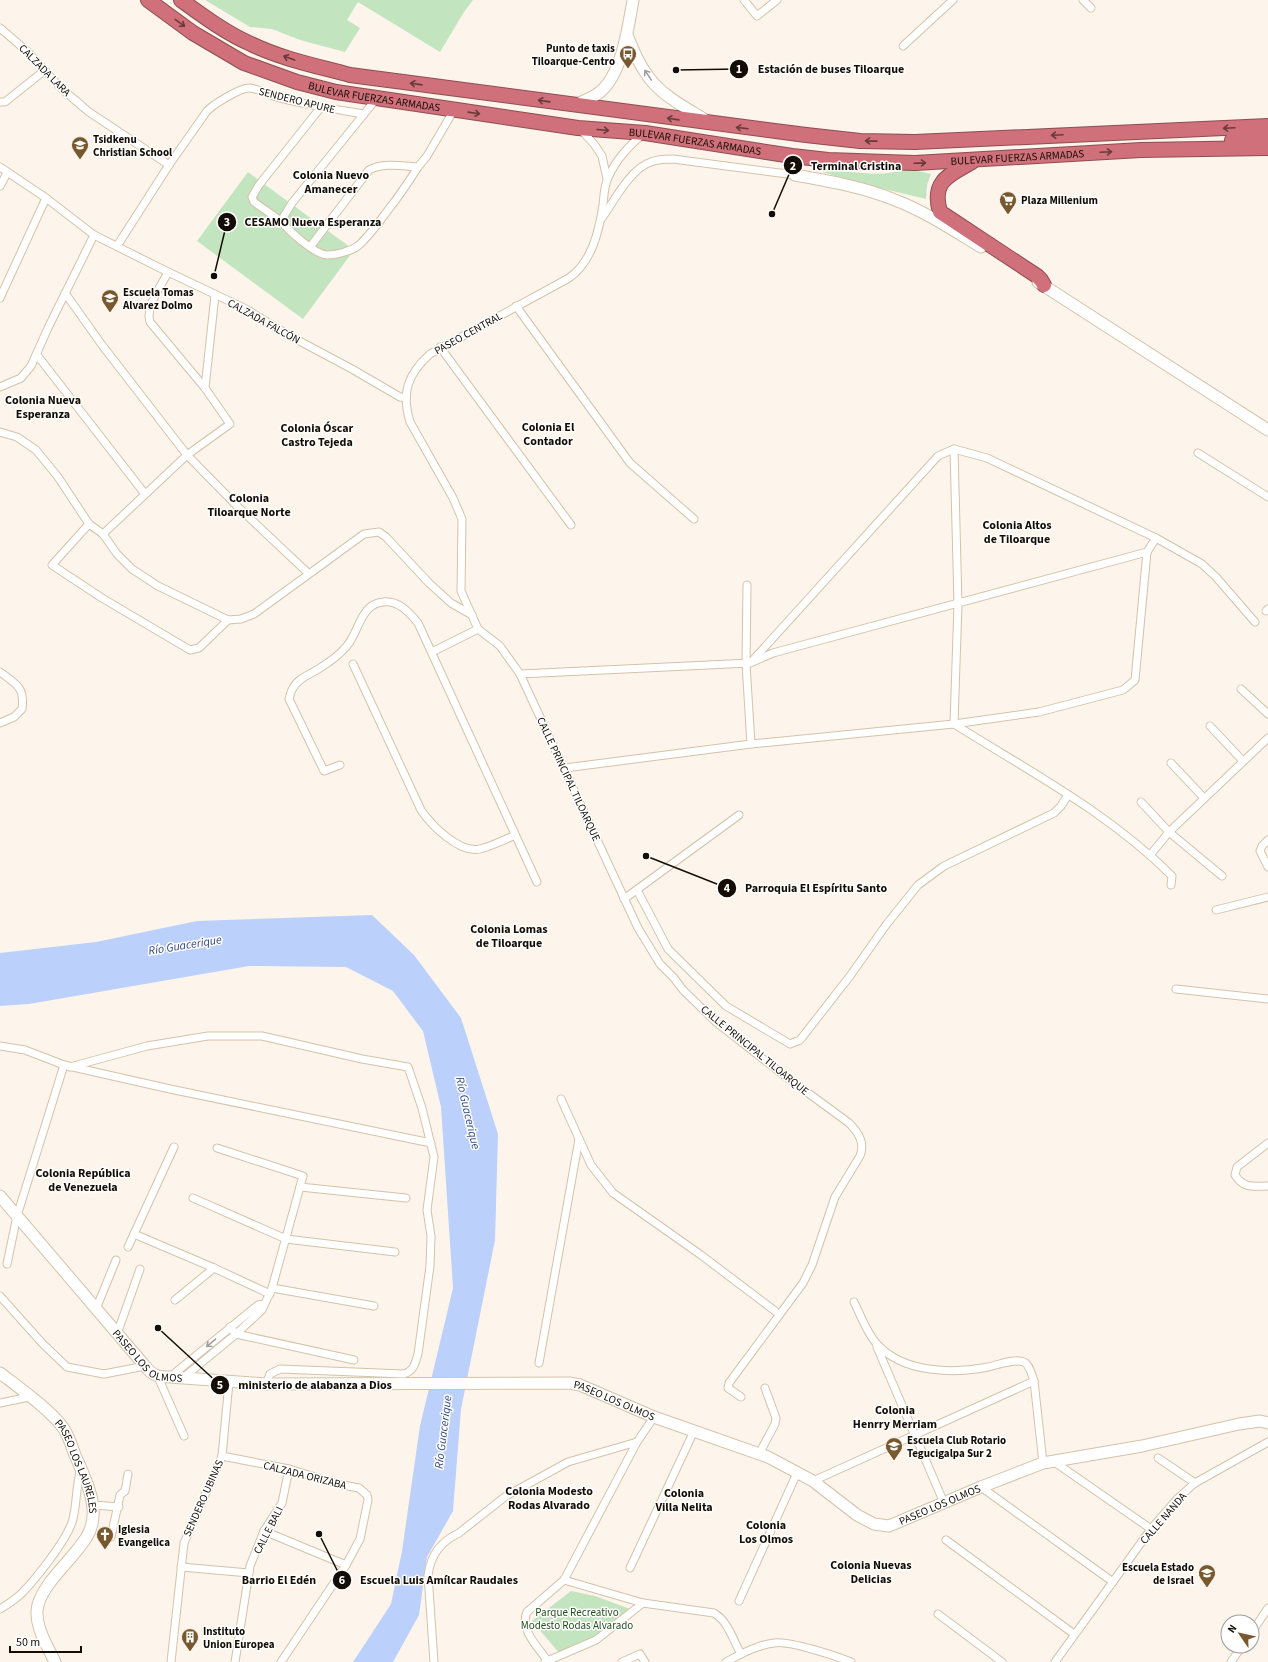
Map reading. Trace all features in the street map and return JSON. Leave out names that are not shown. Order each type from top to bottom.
[{"type":"highway","name":"BULEVAR FUERZAS ARMADAS","points":[[148,0],[193,33],[244,63],[303,84],[336,92],[578,128],[645,133],[792,156],[828,160],[915,164],[1165,150],[1268,148]]},
{"type":"highway","name":"BULEVAR FUERZAS ARMADAS","points":[[181,0],[206,18],[251,44],[302,63],[350,75],[712,124],[852,140],[914,142],[1268,126]]},
{"type":"highway","points":[[1165,150],[1180,144],[1268,138]]},
{"type":"highway","points":[[975,160],[949,175],[943,182],[937,192],[940,212],[1037,276],[1042,280],[1044,285]]},
{"type":"street","points":[[575,105],[598,93],[608,84],[614,74],[627,35],[633,0]]},
{"type":"street","points":[[744,0],[757,16],[777,0]]},
{"type":"street","points":[[903,46],[953,0]]},
{"type":"street","points":[[1083,0],[1092,8]]},
{"type":"street","name":"CALZADA LARA","points":[[0,28],[29,53],[62,89],[89,112],[169,165]]},
{"type":"street","points":[[627,35],[637,59],[650,80],[679,104],[712,124]]},
{"type":"street","points":[[0,102],[5,102],[44,70]]},
{"type":"street","name":"SENDERO APURE","points":[[117,246],[169,165],[212,106],[244,89],[250,88],[320,107],[364,114]]},
{"type":"street","points":[[281,221],[292,203],[377,98]]},
{"type":"street","points":[[320,107],[259,185],[252,197],[254,202],[281,221],[286,228],[310,247],[326,255],[344,252],[358,246],[371,234],[427,156],[454,110]]},
{"type":"street","name":"PASEO CENTRAL","points":[[578,128],[594,144],[602,156],[607,179]]},
{"type":"street","name":"PASEO CENTRAL","points":[[478,628],[461,591],[462,519],[453,498],[410,422],[406,408],[408,383],[418,365],[440,347],[569,278],[582,267],[587,259],[600,220],[607,179],[617,160],[628,147],[645,133]]},
{"type":"street","points":[[792,156],[795,175]]},
{"type":"street","points":[[600,220],[630,178],[650,162],[660,160],[673,159],[795,175],[836,182],[868,190],[896,200],[948,226],[1044,285],[1268,430]]},
{"type":"street","points":[[310,247],[369,170],[375,166],[390,165],[418,167]]},
{"type":"street","name":"CALZADA FALCÓN","points":[[0,167],[46,198],[94,235],[246,309],[290,336],[400,397],[406,398]]},
{"type":"street","points":[[0,186],[7,173]]},
{"type":"street","points":[[0,298],[46,198]]},
{"type":"street","points":[[0,387],[22,378],[31,366],[94,235]]},
{"type":"street","points":[[103,534],[187,455],[230,424],[205,388],[150,322],[148,315],[151,306],[168,272]]},
{"type":"street","points":[[65,293],[187,455],[239,508],[308,574]]},
{"type":"street","points":[[205,388],[215,295]]},
{"type":"street","points":[[516,306],[630,463],[694,519]]},
{"type":"street","points":[[440,347],[571,525]]},
{"type":"street","points":[[37,355],[145,494]]},
{"type":"street","points":[[0,432],[17,437],[36,450],[58,477],[89,524],[103,534],[117,554],[132,569],[158,586],[228,620],[241,619],[254,614],[364,534],[379,532],[386,537],[428,583],[451,603],[472,616]]},
{"type":"street","points":[[954,449],[958,604],[954,724]]},
{"type":"street","points":[[748,663],[938,456],[954,449],[987,458],[1156,538],[1202,564],[1216,577],[1255,622]]},
{"type":"street","points":[[1198,453],[1268,497]]},
{"type":"street","points":[[89,524],[52,565],[102,598],[190,650],[199,648],[228,620]]},
{"type":"street","points":[[565,768],[751,744],[954,724],[1040,712],[1123,690],[1135,680],[1147,552],[1156,538]]},
{"type":"street","points":[[520,674],[748,663],[773,653],[1147,552]]},
{"type":"street","points":[[747,585],[751,744]]},
{"type":"street","points":[[340,765],[324,771],[290,700],[292,688],[299,681],[322,667],[346,647],[356,632],[363,615],[370,607],[382,602],[393,602],[408,611],[418,623],[537,882]]},
{"type":"street","points":[[432,652],[478,628]]},
{"type":"street","name":"CALLE PRINCIPAL TILOARQUE","points":[[478,628],[500,646],[520,674],[565,768],[624,899],[648,947],[660,964],[674,978],[683,990],[716,1022],[781,1073],[849,1123],[854,1128],[862,1142],[863,1148],[860,1156],[835,1197],[812,1265],[803,1283],[729,1383],[728,1388],[741,1397]]},
{"type":"street","points":[[353,664],[421,810],[429,822],[454,842],[467,848],[479,850],[515,835]]},
{"type":"street","points":[[0,672],[18,686],[22,692],[23,702],[22,709],[14,716],[0,723]]},
{"type":"street","points":[[1241,689],[1268,714]]},
{"type":"street","points":[[954,724],[1068,795],[1125,834],[1151,854],[1172,876],[1171,885]]},
{"type":"street","points":[[1210,726],[1243,761]]},
{"type":"street","points":[[1151,854],[1169,832],[1268,738]]},
{"type":"street","points":[[1171,763],[1204,798]]},
{"type":"street","points":[[637,890],[668,949],[726,1006],[790,1044],[795,1043],[800,1040],[850,976],[886,925],[918,885],[944,866],[1054,813],[1061,806],[1068,795]]},
{"type":"street","points":[[1142,802],[1169,832],[1222,876]]},
{"type":"street","points":[[624,899],[739,815]]},
{"type":"street","points":[[1268,840],[1262,846],[1260,851],[1268,867]]},
{"type":"street","points":[[1216,910],[1268,897]]},
{"type":"street","points":[[1176,989],[1268,999]]},
{"type":"street","points":[[67,1066],[140,1048],[208,1036],[262,1036],[408,1068],[431,1142],[434,1157],[426,1210],[431,1236],[430,1266],[418,1354],[414,1366],[410,1372],[404,1374],[280,1369],[270,1374],[266,1384]]},
{"type":"street","points":[[0,1046],[25,1050],[67,1066],[170,1090],[431,1142]]},
{"type":"street","points":[[7,1264],[17,1216],[67,1066]]},
{"type":"street","points":[[561,1099],[591,1165],[613,1193],[701,1255],[779,1314]]},
{"type":"street","points":[[539,1362],[579,1139]]},
{"type":"street","points":[[1268,1143],[1237,1167],[1235,1175],[1240,1182],[1248,1186],[1268,1186]]},
{"type":"street","points":[[128,1247],[174,1147]]},
{"type":"street","points":[[183,1378],[258,1314],[264,1304],[271,1291],[303,1176],[217,1148]]},
{"type":"street","points":[[300,1187],[406,1198]]},
{"type":"street","name":"PASEO LOS OLMOS","points":[[0,1196],[145,1366],[152,1374],[158,1377],[266,1384],[569,1382],[580,1385],[654,1417],[768,1457],[813,1481],[857,1515],[874,1524],[889,1526],[981,1487],[1048,1462],[1142,1446],[1239,1424],[1260,1421],[1268,1423]]},
{"type":"street","points":[[193,1198],[286,1239],[395,1252]]},
{"type":"street","points":[[134,1234],[271,1291],[374,1306]]},
{"type":"street","points":[[96,1309],[116,1260]]},
{"type":"street","points":[[175,1300],[214,1268]]},
{"type":"street","points":[[118,1334],[140,1269]]},
{"type":"street","points":[[0,1296],[42,1343],[67,1367],[104,1374],[145,1366]]},
{"type":"street","points":[[854,1302],[866,1327],[876,1342],[887,1354],[904,1363],[938,1370],[957,1370],[985,1368],[1017,1361],[1024,1362],[1028,1366],[1034,1381],[1048,1462],[1151,1529]]},
{"type":"street","points":[[170,1377],[258,1305],[264,1304]]},
{"type":"street","points":[[230,1327],[236,1334],[354,1360]]},
{"type":"street","points":[[876,1342],[944,1503]]},
{"type":"street","points":[[186,1363],[192,1370]]},
{"type":"street","name":"PASEO LOS LAURELES","points":[[0,1373],[30,1397],[64,1430],[81,1468],[93,1501],[93,1519],[87,1538],[44,1591],[38,1604],[37,1616],[41,1632],[54,1662]]},
{"type":"street","points":[[158,1377],[184,1436]]},
{"type":"street","points":[[813,1481],[1034,1381]]},
{"type":"street","name":"SENDERO UBINAS","points":[[171,1662],[180,1567],[184,1542],[222,1456],[229,1382]]},
{"type":"street","points":[[759,1454],[775,1424],[776,1418],[765,1388]]},
{"type":"street","points":[[0,1403],[30,1397]]},
{"type":"street","points":[[643,1603],[596,1640],[546,1661],[526,1628],[523,1620],[527,1612],[564,1580],[638,1442],[654,1417]]},
{"type":"street","points":[[630,1568],[694,1431]]},
{"type":"street","points":[[434,1662],[428,1576],[430,1562],[435,1552],[451,1537],[459,1533],[506,1496],[568,1462],[638,1442]]},
{"type":"street","name":"CALLE NANDA","points":[[1055,1662],[1151,1529],[1178,1498],[1196,1483],[1268,1442]]},
{"type":"street","name":"CALZADA ORIZABA","points":[[222,1456],[288,1469],[363,1490],[368,1500],[360,1539],[346,1565]]},
{"type":"street","points":[[1158,1458],[1196,1483]]},
{"type":"street","points":[[0,1609],[20,1595],[46,1563],[65,1536],[73,1521],[77,1498],[78,1479],[81,1468]]},
{"type":"street","name":"CALLE BALI","points":[[235,1662],[250,1566],[264,1531],[282,1503],[288,1469]]},
{"type":"street","points":[[740,1601],[797,1473]]},
{"type":"street","points":[[111,1537],[119,1507],[120,1495],[125,1491],[128,1474]]},
{"type":"street","points":[[981,1487],[1113,1582]]},
{"type":"street","points":[[93,1505],[119,1507]]},
{"type":"street","points":[[264,1531],[346,1565],[281,1662]]},
{"type":"street","points":[[946,1540],[1074,1634]]},
{"type":"street","points":[[180,1567],[249,1573]]},
{"type":"street","points":[[564,1580],[643,1603],[714,1612],[720,1616],[724,1622],[741,1654]]},
{"type":"street","points":[[1260,1620],[1268,1608]]},
{"type":"street","points":[[938,1614],[1002,1662]]},
{"type":"street","points":[[726,1662],[741,1654],[775,1642],[791,1644],[851,1662]]},
{"type":"street","points":[[622,1662],[640,1654],[645,1662]]},
{"type":"green space","points":[[205,0],[473,0],[440,52],[358,2],[347,20],[360,28],[345,52],[300,40],[272,29],[250,27]]},
{"type":"green space","points":[[909,169],[931,174],[927,185],[926,199],[851,181],[823,172],[838,171],[880,174]]},
{"type":"green space","points":[[248,172],[354,250],[303,319],[197,241]]},
{"type":"green space","name":"Parque Recreativo Modesto Rodas Alvarado","points":[[571,1591],[595,1596],[630,1609],[598,1638],[560,1654],[532,1621]]},
{"type":"water","name":"Río Guacerique","points":[[372,915],[414,955],[461,1018],[498,1134],[495,1240],[461,1409],[453,1511],[427,1557],[419,1615],[393,1662],[353,1662],[391,1604],[402,1551],[420,1426],[453,1288],[441,1107],[423,1031],[393,991],[346,967],[249,966],[29,1004],[0,1006],[0,953],[96,942],[197,921]]},
{"type":"place","name":"Punto de taxis Tiloarque-Centro","points":[[628,69]]},
{"type":"place","name":"Estación de buses Tiloarque","points":[[676,70]]},
{"type":"place","name":"Tsidkenu Christian School","points":[[80,160]]},
{"type":"place","name":"Terminal Cristina","points":[[772,214]]},
{"type":"place","name":"Plaza Millenium","points":[[1008,215]]},
{"type":"place","name":"CESAMO Nueva Esperanza","points":[[214,276]]},
{"type":"place","name":"Escuela Tomas Alvarez Dolmo","points":[[110,313]]},
{"type":"place","name":"Parroquia El Espíritu Santo","points":[[646,856]]},
{"type":"place","name":"ministerio de alabanza a Dios","points":[[158,1328]]},
{"type":"place","name":"Escuela Club Rotario Tegucigalpa Sur 2","points":[[894,1461]]},
{"type":"place","name":"Escuela Luis Amílcar Raudales","points":[[319,1534]]},
{"type":"place","name":"Iglesia Evangelica","points":[[105,1550]]},
{"type":"place","name":"Escuela Estado de Israel","points":[[1207,1588]]},
{"type":"place","name":"Instituto Union Europea","points":[[190,1652]]},
{"type":"district","name":"Colonia Nuevo Amanecer","points":[[331,182]]},
{"type":"district","name":"Colonia Nueva Esperanza","points":[[43,407]]},
{"type":"district","name":"Colonia El Contador","points":[[548,434]]},
{"type":"district","name":"Colonia Óscar Castro Tejeda","points":[[317,435]]},
{"type":"district","name":"Colonia Tiloarque Norte","points":[[249,505]]},
{"type":"district","name":"Colonia Altos de Tiloarque","points":[[1017,532]]},
{"type":"district","name":"Colonia Lomas de Tiloarque","points":[[509,936]]},
{"type":"district","name":"Colonia República de Venezuela","points":[[83,1180]]},
{"type":"district","name":"Colonia Henrry Merriam","points":[[895,1417]]},
{"type":"district","name":"Colonia Modesto Rodas Alvarado","points":[[549,1498]]},
{"type":"district","name":"Colonia Villa Nelita","points":[[684,1500]]},
{"type":"district","name":"Colonia Los Olmos","points":[[766,1532]]},
{"type":"district","name":"Colonia Nuevas Delicias","points":[[871,1572]]},
{"type":"district","name":"Barrio El Edén","points":[[279,1580]]}]
